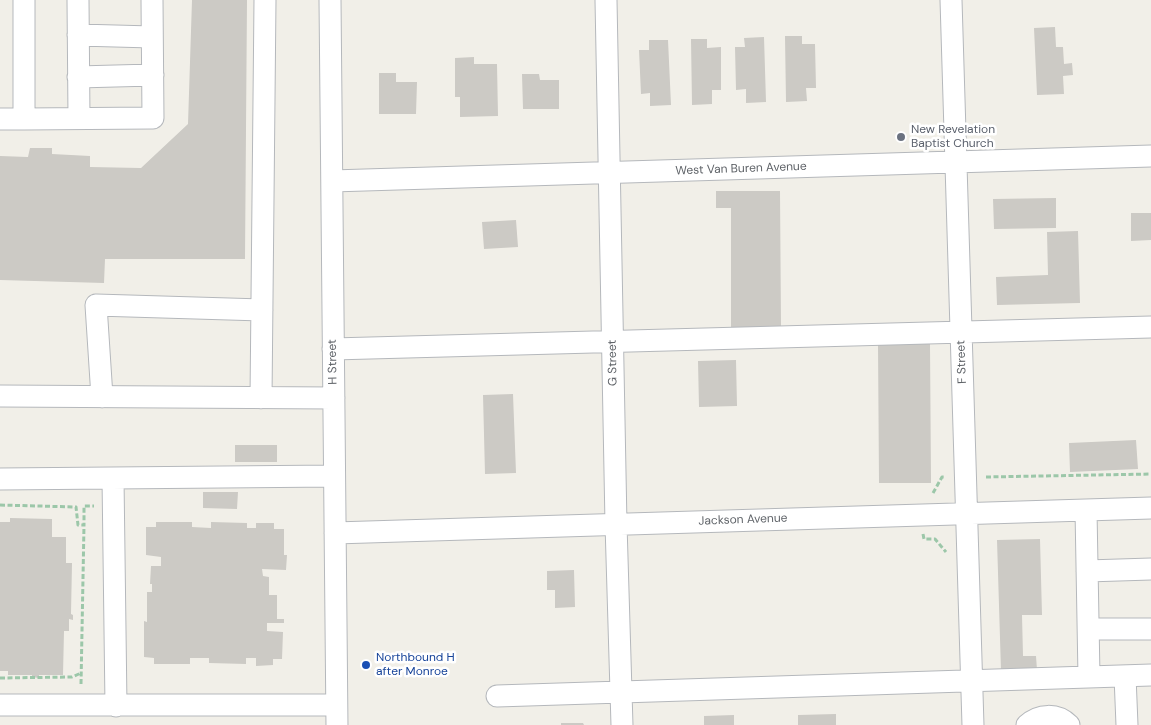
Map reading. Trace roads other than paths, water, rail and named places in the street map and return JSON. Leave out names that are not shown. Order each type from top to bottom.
[{"type":"street","points":[[24,0],[24,119]]},
{"type":"street","points":[[78,0],[79,118]]},
{"type":"street","points":[[0,119],[153,118],[152,0]]},
{"type":"street","points":[[261,398],[265,0]]},
{"type":"street","name":"H Street","points":[[330,0],[337,715]]},
{"type":"street","name":"G Street","points":[[606,0],[616,524],[622,725]]},
{"type":"street","name":"F Street","points":[[951,0],[973,725]]},
{"type":"street","points":[[78,36],[152,37]]},
{"type":"street","points":[[78,77],[153,75]]},
{"type":"street","name":"West Van Buren Avenue","points":[[332,182],[1151,156]]},
{"type":"street","points":[[102,397],[96,305],[262,310]]},
{"type":"street","points":[[333,349],[1151,327]]},
{"type":"street","points":[[0,396],[334,398]]},
{"type":"street","points":[[0,479],[334,476]]},
{"type":"street","points":[[113,478],[116,706]]},
{"type":"street","name":"Jackson Avenue","points":[[335,533],[1151,508]]},
{"type":"street","points":[[1086,510],[1089,677]]},
{"type":"street","points":[[1087,571],[1151,569]]},
{"type":"street","points":[[1088,629],[1151,629]]},
{"type":"street","points":[[497,696],[1151,675]]},
{"type":"street","points":[[1124,676],[1127,725]]},
{"type":"street","points":[[0,705],[116,706],[337,715]]},
{"type":"street","points":[[1027,725],[1033,719],[1045,716],[1063,719],[1069,725]]},
{"type":"place","name":"New Revelation Baptist Church","points":[[901,137]]},
{"type":"place","name":"Northbound H after Monroe","points":[[366,665]]}]
